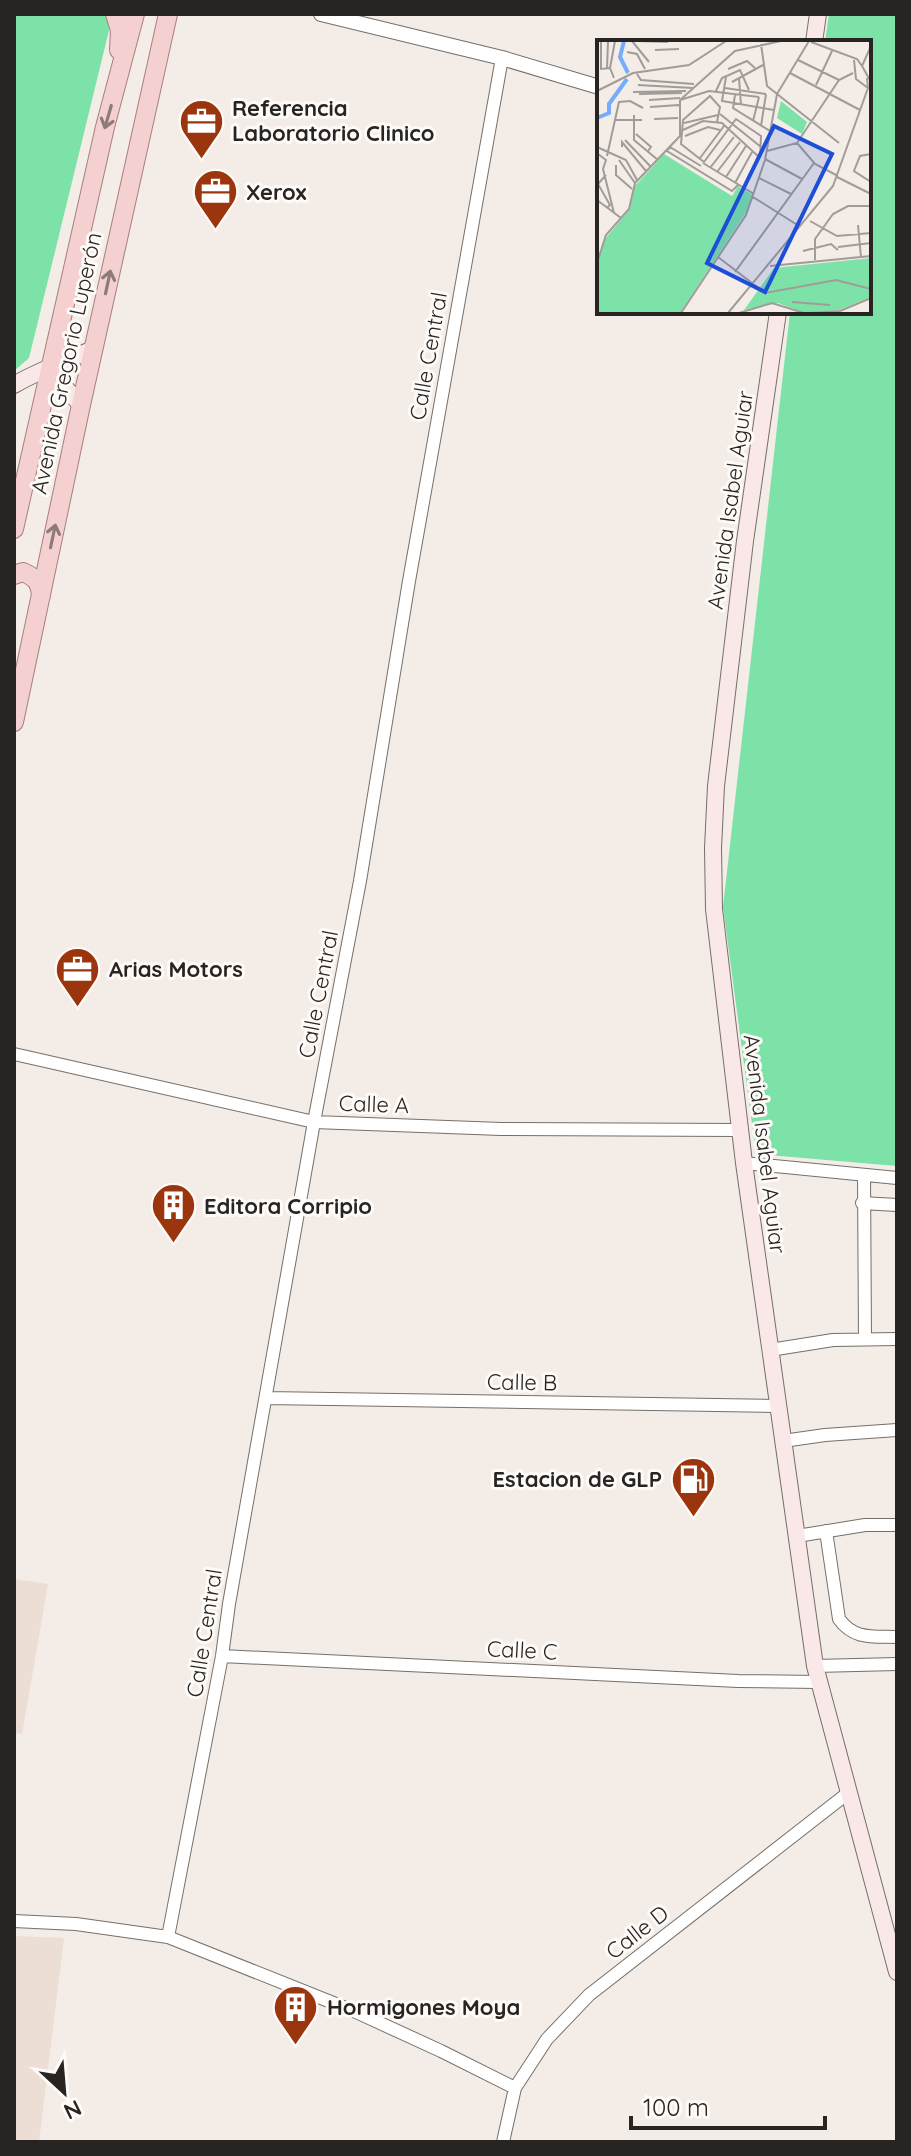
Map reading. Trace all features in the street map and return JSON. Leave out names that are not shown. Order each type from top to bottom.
[{"type":"main road","points":[[115,14],[120,30],[119,79]]},
{"type":"main road","name":"Avenida Gregorio Luperón","points":[[14,529],[105,127],[135,14]]},
{"type":"main road","name":"Avenida Gregorio Luperón","points":[[14,722],[168,14]]},
{"type":"main road","points":[[814,40],[818,14]]},
{"type":"main road","name":"Avenida Isabel Aguiar","points":[[778,314],[745,541],[716,786],[714,909],[744,1163],[817,1674],[897,1972]]},
{"type":"main road","points":[[14,385],[32,374],[49,370],[93,349]]},
{"type":"main road","points":[[49,370],[81,405]]},
{"type":"main road","points":[[14,575],[23,572],[36,578],[41,599]]},
{"type":"street","points":[[321,14],[502,58],[597,86]]},
{"type":"street","name":"Calle Central","points":[[168,1937],[222,1656],[314,1122],[360,881],[409,581],[502,58]]},
{"type":"street","name":"Calle A","points":[[14,1054],[314,1122],[501,1129],[740,1130]]},
{"type":"street","points":[[744,1163],[897,1178]]},
{"type":"street","points":[[864,1175],[865,1339]]},
{"type":"street","points":[[862,1203],[897,1205]]},
{"type":"street","points":[[770,1350],[833,1340],[897,1339]]},
{"type":"street","name":"Calle B","points":[[266,1398],[778,1406]]},
{"type":"street","points":[[783,1441],[897,1430]]},
{"type":"street","points":[[797,1536],[865,1525],[897,1525]]},
{"type":"street","points":[[826,1531],[839,1619],[847,1630],[859,1635],[897,1637]]},
{"type":"street","name":"Calle C","points":[[222,1656],[738,1681],[896,1667]]},
{"type":"street","name":"Calle D","points":[[503,2142],[515,2088],[547,2039],[589,1995],[848,1793]]},
{"type":"street","points":[[14,1921],[76,1924],[168,1937],[356,2012],[515,2088]]},
{"type":"shaded area","points":[[14,1579],[48,1584],[22,1734],[14,1733]]},
{"type":"shaded area","points":[[14,1936],[64,1938],[39,2142],[14,2142]]},
{"type":"green space","points":[[14,14],[113,14],[29,358],[14,371]]},
{"type":"green space","points":[[829,14],[897,14],[897,1166],[756,1154],[723,907],[790,314],[871,314],[871,40],[825,40]]},
{"type":"place","name":"Referencia Laboratorio Clinico","points":[[201,160]]},
{"type":"place","name":"Xerox","points":[[215,231]]},
{"type":"place","name":"Arias Motors","points":[[78,1008]]},
{"type":"place","name":"Editora Corripio","points":[[173,1245]]},
{"type":"place","name":"Estacion de GLP","points":[[693,1518]]},
{"type":"place","name":"Hormigones Moya","points":[[296,2046]]}]
